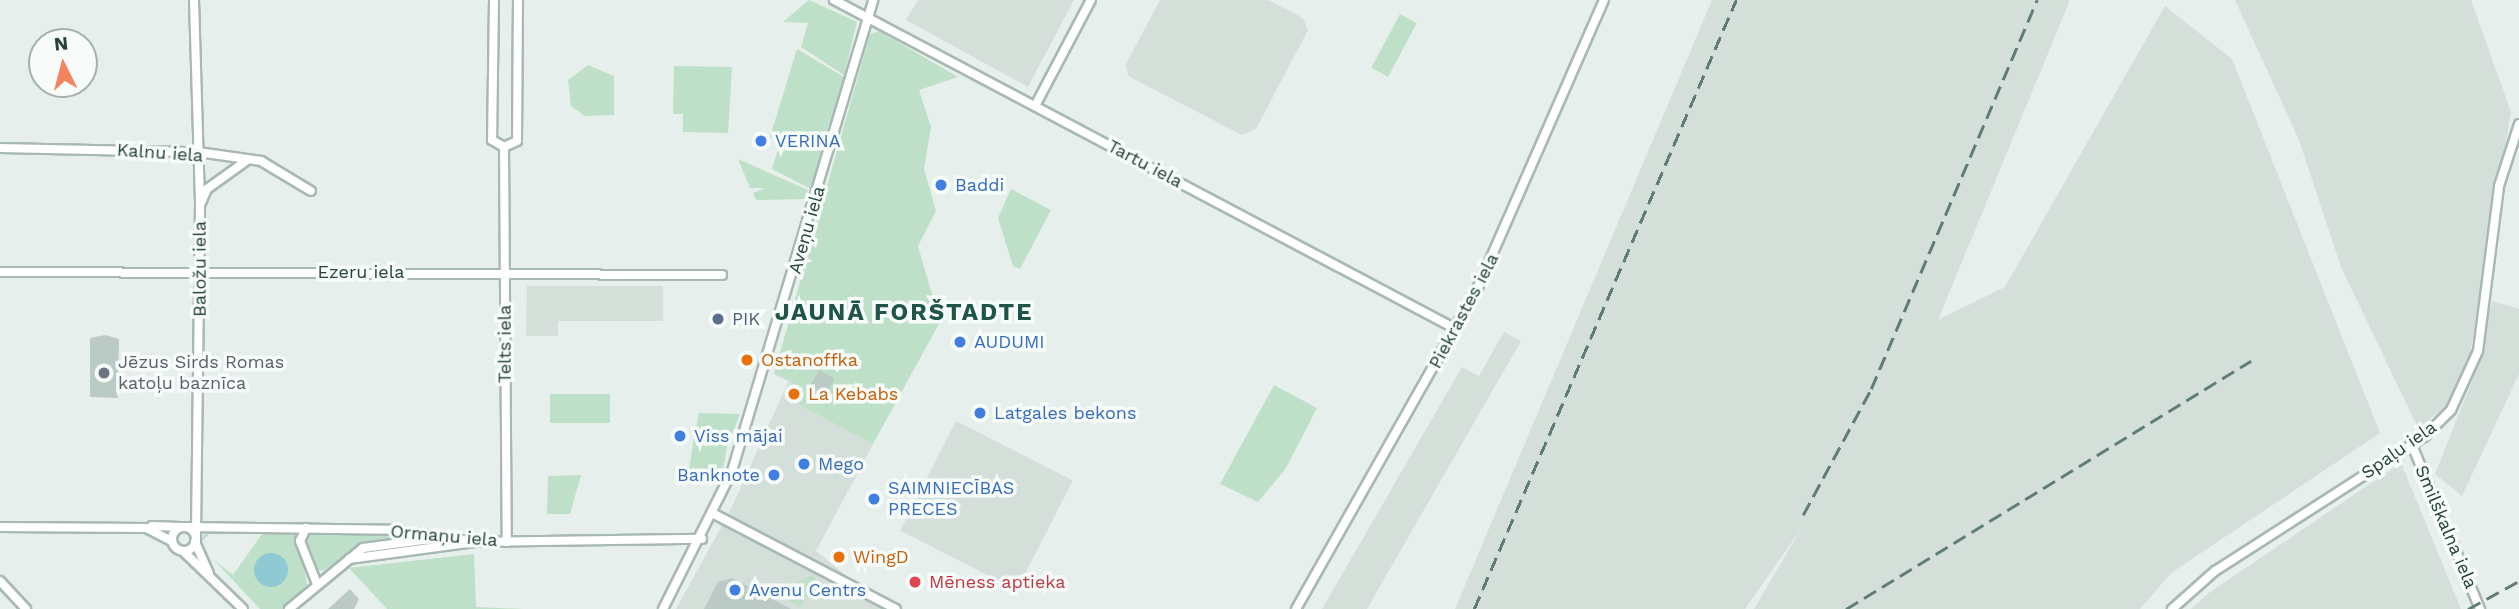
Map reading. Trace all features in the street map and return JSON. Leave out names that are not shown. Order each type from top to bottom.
[{"type":"street","name":"Baložu iela","points":[[194,0],[200,206],[196,540]]},
{"type":"street","name":"Telts iela","points":[[494,0],[492,140],[504,147]]},
{"type":"street","name":"Telts iela","points":[[504,147],[517,141],[518,0]]},
{"type":"street","name":"Tartu iela","points":[[834,0],[1456,329]]},
{"type":"street","name":"Aveņu iela","points":[[663,609],[714,514],[751,416],[873,0]]},
{"type":"street","points":[[1035,106],[1091,0]]},
{"type":"street","name":"Piekrastes iela","points":[[1296,609],[1456,329],[1501,241],[1605,0]]},
{"type":"street","name":"Spaļu iela","points":[[2172,609],[2215,571],[2412,445],[2451,410],[2472,370],[2499,186],[2519,124]]},
{"type":"street","name":"Telts iela","points":[[504,147],[507,542]]},
{"type":"street","name":"Kalnu iela","points":[[0,148],[198,152],[246,161],[261,161],[311,191]]},
{"type":"street","points":[[200,206],[207,189],[246,161]]},
{"type":"street","name":"Ezeru iela","points":[[0,272],[722,275]]},
{"type":"street","name":"Smilškalna iela","points":[[2412,445],[2480,609]]},
{"type":"street","points":[[714,514],[896,609]]},
{"type":"street","points":[[0,527],[146,528],[172,541],[209,573],[243,609]]},
{"type":"street","points":[[172,541],[184,527],[196,540],[209,573]]},
{"type":"street","name":"Ormaņu iela","points":[[146,528],[306,528],[462,537],[477,542],[702,539]]},
{"type":"street","points":[[306,528],[300,541],[317,584]]},
{"type":"street","points":[[289,609],[346,559],[382,543],[462,537]]},
{"type":"street","points":[[183,551],[196,540]]},
{"type":"street","points":[[346,559],[477,542]]},
{"type":"street","points":[[0,580],[26,609]]},
{"type":"shaded area","points":[[918,0],[1074,0],[1028,87],[906,20]]},
{"type":"shaded area","points":[[1160,0],[1268,0],[1303,18],[1308,30],[1256,129],[1242,135],[1128,76],[1126,64]]},
{"type":"shaded area","points":[[1712,0],[2070,0],[1938,320],[2005,287],[2165,6],[2232,59],[2380,433],[2171,573],[2140,609],[1754,609],[1801,529],[1745,609],[1455,609]]},
{"type":"shaded area","points":[[2235,0],[2471,0],[2511,112],[2469,361],[2451,403],[2418,428],[2341,267],[2299,140]]},
{"type":"shaded area","points":[[527,286],[663,286],[663,321],[558,321],[558,336],[526,336]]},
{"type":"shaded area","points":[[2492,301],[2519,309],[2519,374],[2462,496],[2435,474],[2474,376]]},
{"type":"shaded area","points":[[1504,332],[1521,341],[1367,609],[1322,609],[1462,367],[1479,376]]},
{"type":"shaded area","points":[[789,380],[804,388],[797,403],[873,444],[816,551],[887,609],[676,609],[731,509]]},
{"type":"shaded area","points":[[956,421],[1073,480],[1017,590],[900,531]]},
{"type":"shaded area","points":[[2401,463],[2461,609],[2191,609],[2210,592]]},
{"type":"green space","points":[[809,0],[857,22],[844,75],[801,47],[808,23],[783,22]]},
{"type":"green space","points":[[1400,14],[1417,23],[1388,77],[1371,68]]},
{"type":"green space","points":[[879,31],[958,77],[919,90],[931,127],[924,169],[936,211],[918,246],[940,322],[873,444],[796,403],[804,388],[774,374],[870,34]]},
{"type":"green space","points":[[797,49],[844,77],[824,140],[770,137]]},
{"type":"green space","points":[[588,65],[614,76],[614,115],[585,116],[571,106],[568,80]]},
{"type":"green space","points":[[674,66],[732,67],[728,133],[683,132],[683,114],[673,114]]},
{"type":"green space","points":[[780,143],[824,143],[811,189],[772,169]]},
{"type":"green space","points":[[738,159],[808,190],[805,199],[756,200],[753,193],[765,188],[750,188]]},
{"type":"green space","points":[[1011,189],[1051,210],[1020,269],[1013,266],[998,218]]},
{"type":"green space","points":[[1274,385],[1317,408],[1286,468],[1258,502],[1220,484]]},
{"type":"green space","points":[[550,394],[610,394],[610,423],[550,423]]},
{"type":"green space","points":[[699,413],[740,414],[729,442],[695,433]]},
{"type":"green space","points":[[694,437],[727,446],[723,471],[689,470]]},
{"type":"green space","points":[[581,475],[570,514],[547,514],[548,476]]},
{"type":"green space","points":[[220,530],[299,531],[307,585],[282,609],[260,609],[214,560],[233,575],[262,534],[209,534],[201,543],[203,535]]},
{"type":"green space","points":[[308,533],[392,533],[423,536],[360,546],[323,571],[314,569],[303,540]]},
{"type":"green space","points":[[474,554],[476,607],[525,609],[387,609],[349,568]]},
{"type":"green space","points":[[810,575],[816,578],[800,608],[789,600],[790,587]]},
{"type":"water","points":[[271,553],[283,558],[288,570],[283,582],[271,587],[259,582],[254,570],[259,558]]},
{"type":"building","name":"Jēzus Sirds Romas katoļu baznīca","points":[[105,335],[119,339],[118,398],[90,397],[90,338]]},
{"type":"building","points":[[819,370],[835,379],[826,394],[810,386]]},
{"type":"building","name":"Avenu Centrs","points":[[732,578],[791,609],[704,609],[718,582]]},
{"type":"building","points":[[350,589],[359,599],[354,609],[328,609]]},
{"type":"railway","points":[[1474,609],[1736,0]]},
{"type":"railway","points":[[1803,515],[1871,389],[2037,0]]},
{"type":"railway","points":[[1846,609],[2251,361]]},
{"type":"railway","points":[[2468,609],[2519,581]]},
{"type":"place","name":"VERINA","points":[[761,141]]},
{"type":"place","name":"Baddi","points":[[941,185]]},
{"type":"place","name":"PIK","points":[[718,319]]},
{"type":"place","name":"AUDUMI","points":[[960,342]]},
{"type":"place","name":"Ostanoffka","points":[[747,360]]},
{"type":"place","name":"Jēzus Sirds Romas katoļu baznīca","points":[[104,373]]},
{"type":"place","name":"La Kebabs","points":[[794,394]]},
{"type":"place","name":"Latgales bekons","points":[[980,413]]},
{"type":"place","name":"Viss mājai","points":[[680,436]]},
{"type":"place","name":"Mego","points":[[804,464]]},
{"type":"place","name":"Banknote","points":[[774,475]]},
{"type":"place","name":"SAIMNIECĪBAS PRECES","points":[[874,499]]},
{"type":"place","name":"WingD","points":[[839,557]]},
{"type":"place","name":"Mēness aptieka","points":[[915,582]]},
{"type":"place","name":"Avenu Centrs","points":[[735,590]]},
{"type":"district","name":"JAUNĀ FORŠTADTE","points":[[904,313]]}]
